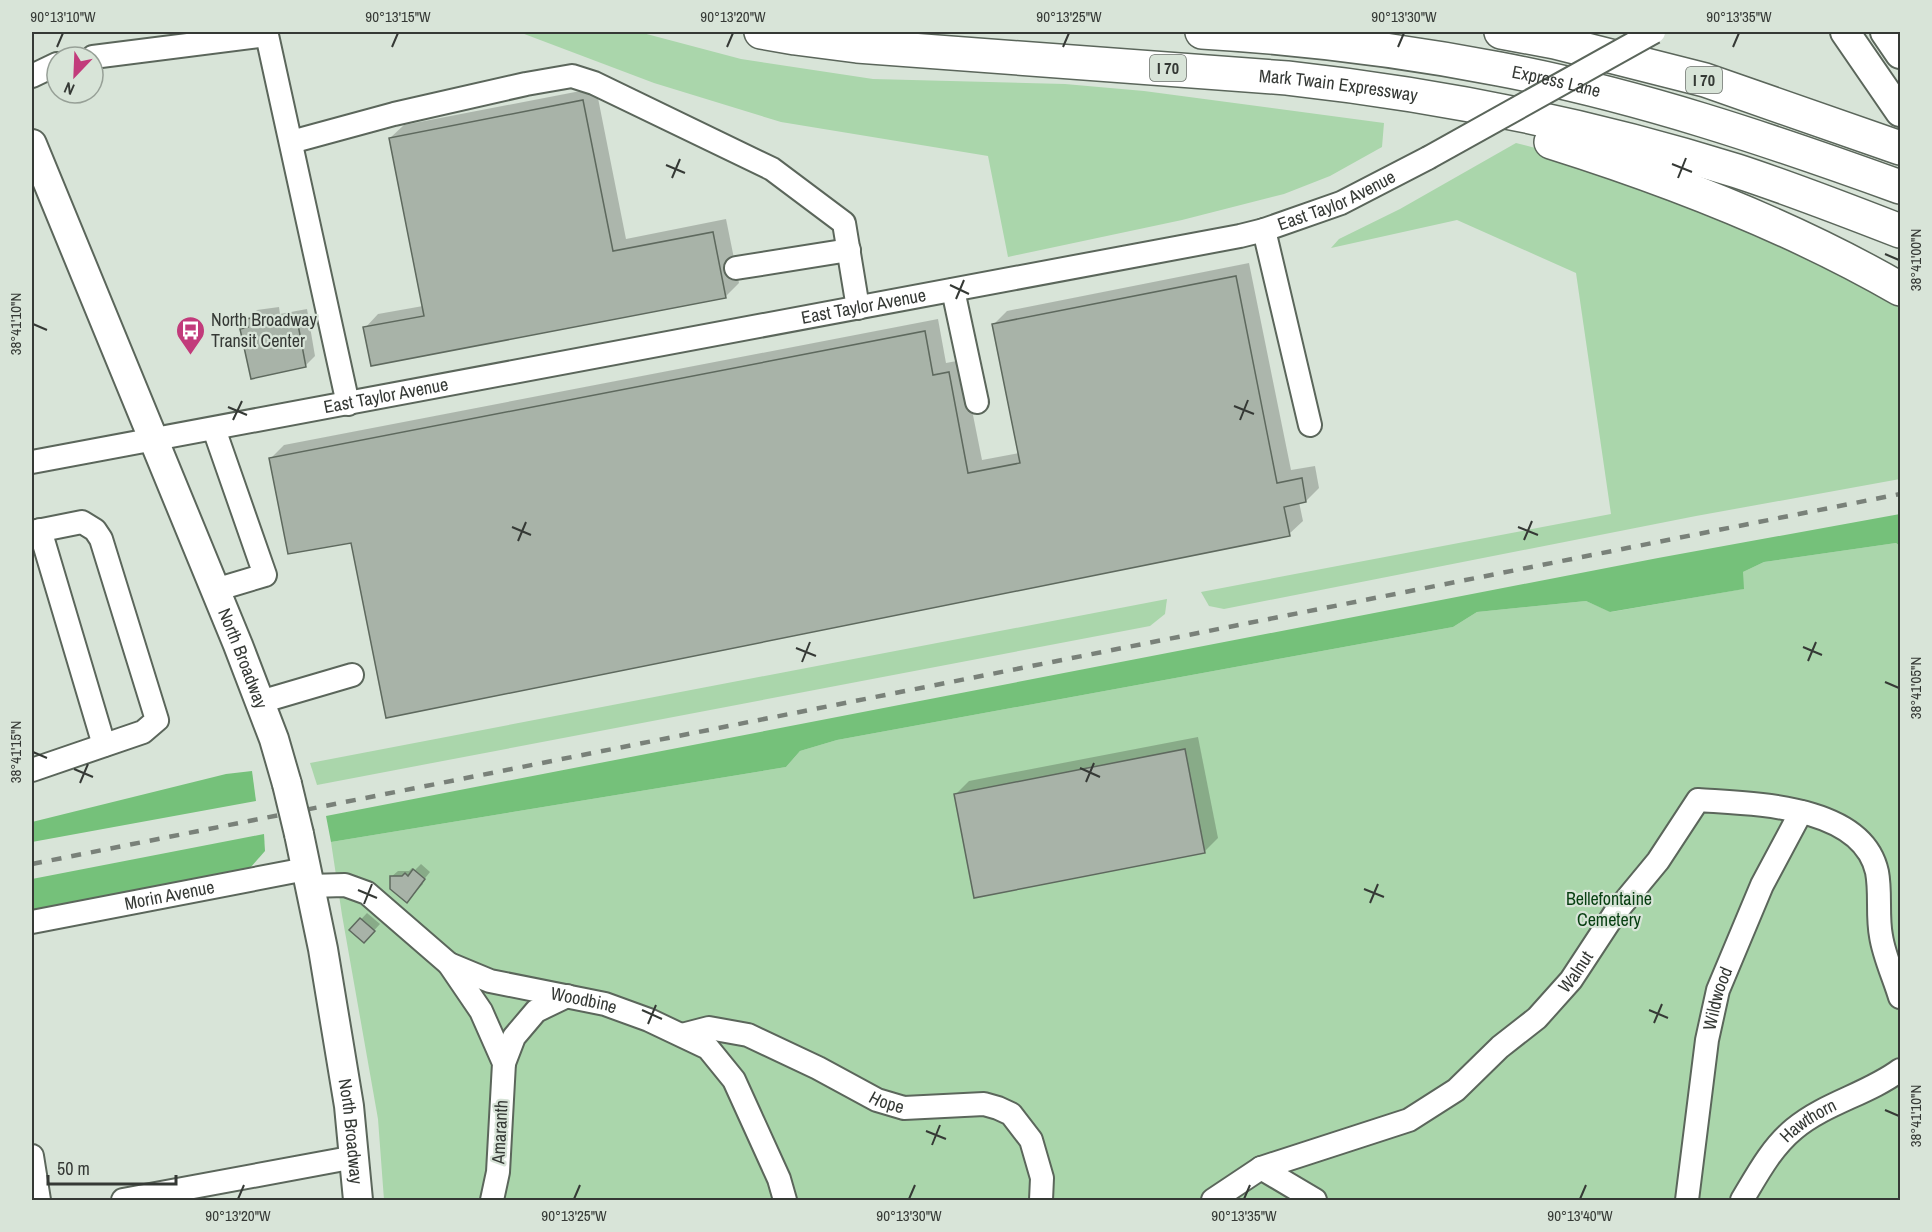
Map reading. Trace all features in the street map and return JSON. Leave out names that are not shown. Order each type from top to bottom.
[{"type":"highway","name":"Mark Twain Expressway","points":[[761,32],[857,46],[1265,76],[1413,94],[1540,119],[1650,145],[1738,172],[1900,231]]},
{"type":"highway","name":"Express Lane","points":[[1202,32],[1317,42],[1501,69],[1641,103],[1729,128],[1900,188]]},
{"type":"highway","name":"I 70","points":[[1501,32],[1576,47],[1705,80],[1900,148]]},
{"type":"highway","points":[[1413,94],[1600,157],[1726,204],[1832,252],[1900,289]]},
{"type":"main road","points":[[1845,32],[1900,112]]},
{"type":"main road","points":[[1885,32],[1900,54]]},
{"type":"main road","name":"North Broadway","points":[[32,144],[37,171],[215,590],[260,702],[287,784],[308,878],[339,1043],[355,1157],[358,1200]]},
{"type":"street","name":"East Taylor Avenue","points":[[32,462],[1264,230],[1341,203],[1428,158],[1654,32]]},
{"type":"street","points":[[105,55],[267,35],[348,404]]},
{"type":"street","points":[[291,142],[394,114],[572,76],[594,83],[772,170],[844,223],[858,308]]},
{"type":"street","points":[[1264,230],[1310,425]]},
{"type":"street","points":[[736,268],[849,250]]},
{"type":"street","points":[[953,290],[977,402]]},
{"type":"street","points":[[214,429],[265,575],[215,590]]},
{"type":"street","points":[[32,770],[143,732],[157,720],[100,539],[95,530],[82,522],[36,531],[104,745]]},
{"type":"street","points":[[260,702],[352,675]]},
{"type":"street","name":"Walnut","points":[[1213,1200],[1261,1168],[1409,1120],[1456,1090],[1500,1047],[1537,1018],[1571,980],[1615,913],[1658,861],[1698,800],[1750,804],[1801,812],[1829,821],[1854,836],[1869,853],[1876,872],[1881,937],[1900,997]]},
{"type":"street","name":"Wildwood","points":[[1687,1200],[1707,1040],[1718,990],[1762,885],[1801,812]]},
{"type":"street","name":"Morin Avenue","points":[[32,922],[308,878]]},
{"type":"street","name":"Woodbine","points":[[308,878],[345,885],[367,893],[449,964],[490,981],[605,1004],[649,1020],[708,1048],[734,1080],[779,1179],[784,1200]]},
{"type":"street","name":"Amaranth","points":[[449,964],[481,1011],[504,1063]]},
{"type":"street","name":"Amaranth","points":[[492,1200],[498,1172],[504,1063],[514,1037],[536,1011],[567,996]]},
{"type":"street","name":"Hope","points":[[682,1035],[709,1028],[748,1035],[818,1068],[877,1100],[904,1108],[941,1104],[984,1104],[998,1108],[1011,1114],[1031,1140],[1042,1178],[1041,1200]]},
{"type":"street","name":"Hawthorn","points":[[1742,1200],[1778,1144],[1795,1127],[1900,1070]]},
{"type":"street","points":[[32,1156],[39,1200]]},
{"type":"street","points":[[123,1200],[355,1157]]},
{"type":"street","points":[[1261,1168],[1315,1200]]},
{"type":"green space","points":[[519,32],[639,32],[741,59],[873,79],[1065,84],[1144,91],[1384,123],[1382,147],[1330,176],[1284,194],[1182,220],[1008,257],[988,156],[781,122],[654,83]]},
{"type":"green space","points":[[1516,143],[1593,163],[1900,298],[1900,479],[1696,516],[1224,609],[1209,606],[1201,592],[1611,514],[1576,273],[1457,220],[1331,248],[1339,239],[1400,209]]},
{"type":"green space","points":[[1900,514],[1900,546],[1896,543],[1764,562],[1743,572],[1744,589],[1610,612],[1586,601],[1477,612],[1453,627],[837,740],[800,751],[786,767],[331,842],[326,816],[1658,558]]},
{"type":"green space","name":"Bellefontaine Cemetery","points":[[1896,543],[1900,546],[1900,1200],[384,1200],[378,1119],[331,842],[786,767],[800,751],[837,740],[1453,627],[1477,612],[1586,601],[1611,612],[1743,589],[1743,572],[1764,562]]},
{"type":"green space","points":[[1167,599],[1165,614],[1150,626],[317,785],[310,763]]},
{"type":"green space","points":[[252,771],[256,801],[32,842],[32,822],[226,774]]},
{"type":"green space","points":[[264,834],[265,851],[250,868],[32,910],[32,879]]},
{"type":"building","points":[[583,100],[613,251],[713,232],[726,298],[371,366],[363,327],[424,316],[389,138]]},
{"type":"building","points":[[1236,276],[1277,483],[1302,478],[1306,502],[1284,507],[1290,536],[386,718],[351,543],[288,554],[269,458],[925,331],[933,375],[949,372],[968,473],[1020,463],[992,324]]},
{"type":"building","points":[[269,316],[270,323],[297,319],[306,367],[251,379],[240,329],[248,327],[245,319]]},
{"type":"building","points":[[1185,749],[1205,853],[974,898],[954,794]]},
{"type":"building","points":[[413,869],[425,879],[407,903],[390,889],[390,876],[402,876],[405,873],[408,876]]},
{"type":"building","points":[[360,918],[375,931],[364,943],[349,930]]},
{"type":"railway","points":[[32,864],[1900,494]]},
{"type":"place","name":"North Broadway Transit Center","points":[[190,356]]}]
